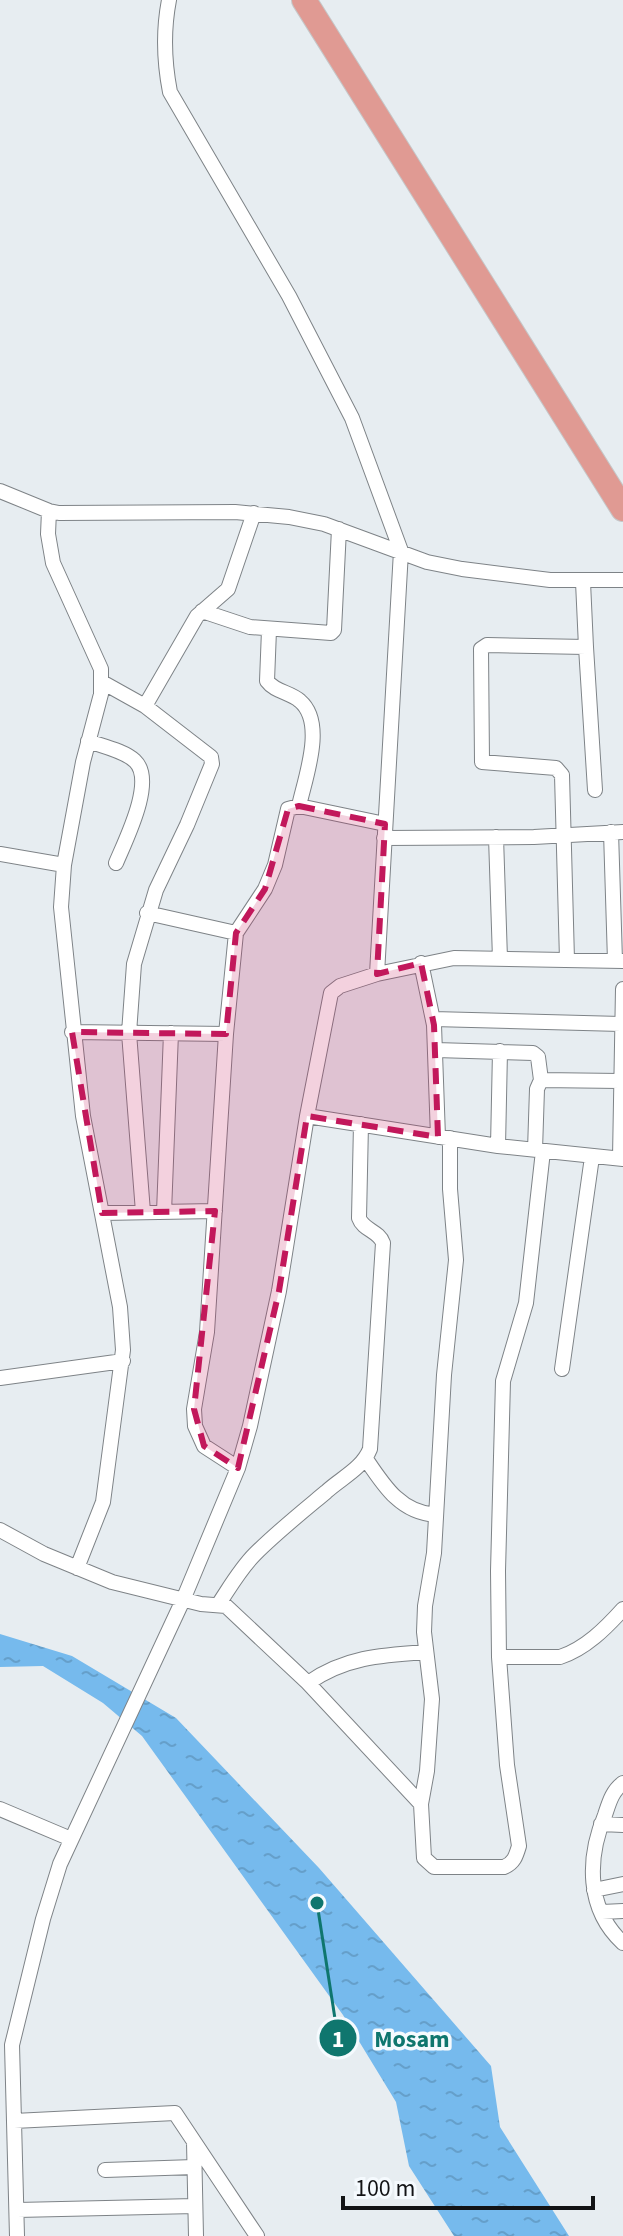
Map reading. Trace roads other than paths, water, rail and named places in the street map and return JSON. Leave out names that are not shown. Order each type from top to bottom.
[{"type":"highway","points":[[304,0],[623,509]]},
{"type":"street","points":[[169,0],[164,64],[170,92],[289,296],[352,418],[401,551],[377,974]]},
{"type":"street","points":[[0,491],[49,511],[254,513],[289,517],[339,529],[427,562],[462,569],[583,582],[623,580]]},
{"type":"street","points":[[49,511],[48,534],[53,563],[98,660],[102,682],[64,865],[62,930],[83,1116],[120,1307],[123,1361],[103,1502],[77,1568]]},
{"type":"street","points":[[145,706],[188,630],[202,611],[228,589],[254,513]]},
{"type":"street","points":[[202,611],[269,630],[326,634],[334,630],[339,529]]},
{"type":"street","points":[[583,582],[595,790]]},
{"type":"street","points":[[269,630],[267,681],[271,687],[298,698],[311,717],[311,750],[299,806]]},
{"type":"street","points":[[567,960],[560,770],[482,762],[481,649],[487,645],[586,647]]},
{"type":"street","points":[[102,682],[145,706],[211,757],[212,764],[147,913],[134,964],[129,1033],[143,1212]]},
{"type":"street","points":[[88,741],[133,758],[141,771],[143,781],[138,808],[116,863]]},
{"type":"street","points":[[17,2236],[14,2121],[6,2045],[60,1864],[183,1600],[238,1468],[279,1291],[307,1116],[331,993],[340,986],[377,974],[454,958],[619,961],[617,832],[496,837],[384,831],[299,806],[288,809],[275,865],[265,889],[236,933],[226,1034],[207,1332],[194,1409],[195,1426],[204,1446],[238,1468]]},
{"type":"street","points":[[496,837],[500,959]]},
{"type":"street","points":[[0,854],[64,865]]},
{"type":"street","points":[[147,913],[236,933]]},
{"type":"street","points":[[421,963],[433,1019],[456,1260],[444,1375],[432,1571],[425,1606],[426,1652],[432,1699],[426,1780],[421,1804],[424,1858],[434,1867],[504,1867],[517,1856],[519,1834],[507,1765],[499,1657],[503,1381],[526,1303],[539,1151],[538,1084],[541,1080],[538,1057],[533,1053],[436,1050]]},
{"type":"street","points":[[307,1116],[498,1146],[622,1158],[620,1081],[623,989]]},
{"type":"street","points":[[433,1019],[621,1024]]},
{"type":"street","points":[[72,1032],[226,1034]]},
{"type":"street","points":[[164,1212],[171,1033]]},
{"type":"street","points":[[498,1146],[500,1051]]},
{"type":"street","points":[[541,1080],[620,1081]]},
{"type":"street","points":[[218,1605],[255,1554],[366,1459],[370,1449],[383,1243],[378,1235],[362,1225],[359,1218],[361,1124]]},
{"type":"street","points":[[562,1369],[592,1157]]},
{"type":"street","points":[[102,1213],[215,1211]]},
{"type":"street","points":[[0,1378],[123,1361]]},
{"type":"street","points":[[366,1459],[397,1500],[424,1514],[436,1515]]},
{"type":"street","points":[[0,1530],[44,1554],[112,1582],[183,1600],[226,1606],[308,1683],[421,1804]]},
{"type":"street","points":[[499,1657],[560,1657],[568,1654],[608,1626],[623,1609]]},
{"type":"street","points":[[308,1683],[325,1671],[355,1659],[426,1652]]},
{"type":"street","points":[[623,1783],[614,1791],[591,1860],[594,1890],[602,1912],[623,1943]]},
{"type":"street","points":[[0,1809],[71,1839]]},
{"type":"street","points":[[601,1824],[623,1825]]},
{"type":"street","points":[[594,1890],[623,1884]]},
{"type":"street","points":[[602,1912],[623,1911]]},
{"type":"street","points":[[14,2121],[175,2113],[257,2236]]},
{"type":"street","points":[[194,2141],[196,2236]]},
{"type":"street","points":[[105,2170],[194,2167]]},
{"type":"street","points":[[0,2199],[16,2205],[195,2206]]},
{"type":"water","points":[[0,1634],[72,1656],[176,1718],[319,1868],[491,2066],[500,2127],[569,2236],[454,2236],[409,2166],[396,2102],[343,2015],[142,1736],[103,1703],[43,1666],[0,1667]]},
{"type":"place","name":"Mosam","points":[[317,1903]]}]
